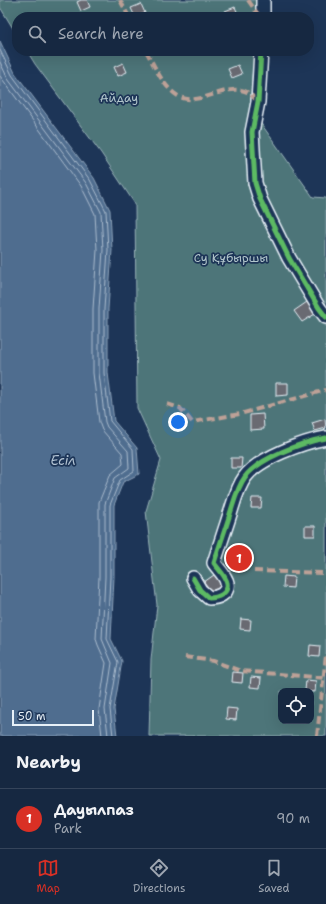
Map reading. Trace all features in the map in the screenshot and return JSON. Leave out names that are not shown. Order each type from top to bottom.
[{"type":"street","points":[[262,0],[263,12]]},
{"type":"street","points":[[261,56],[258,102],[252,132],[256,183],[260,199],[289,258],[326,317]]},
{"type":"street","points":[[193,578],[200,590],[209,598],[216,598],[222,595],[226,589],[227,583],[214,563],[238,491],[245,477],[259,464],[265,461],[301,444],[326,438]]},
{"type":"green space","points":[[0,0],[256,0],[256,12],[12,12],[12,27],[0,7]]},
{"type":"green space","points":[[30,56],[254,56],[250,108],[313,197],[326,198],[326,736],[149,736],[151,660],[157,605],[146,511],[161,460],[137,408],[135,204],[101,153]]},
{"type":"water","name":"Есіл","points":[[0,41],[15,73],[94,178],[110,210],[112,250],[108,309],[108,373],[114,421],[137,448],[139,474],[123,482],[114,505],[114,577],[111,639],[122,661],[114,709],[117,736],[0,736]]},
{"type":"building","points":[[87,0],[90,7],[81,11],[77,2]]},
{"type":"building","points":[[141,4],[145,12],[133,12],[131,8]]},
{"type":"building","points":[[235,7],[237,12],[226,12]]},
{"type":"building","points":[[123,63],[127,72],[118,76],[114,67]]},
{"type":"building","points":[[238,65],[242,74],[232,78],[228,69]]},
{"type":"building","points":[[307,302],[315,314],[302,322],[294,311]]},
{"type":"building","points":[[276,383],[288,383],[288,395],[276,396]]},
{"type":"building","points":[[263,414],[264,429],[250,430],[250,415]]},
{"type":"building","points":[[325,419],[326,428],[315,431],[312,423]]},
{"type":"building","points":[[231,458],[242,458],[241,468],[231,468]]},
{"type":"building","points":[[252,498],[262,498],[261,508],[251,508]]},
{"type":"building","points":[[305,526],[315,526],[315,536],[305,536]]},
{"type":"building","points":[[214,575],[223,586],[213,594],[204,582]]},
{"type":"building","points":[[284,576],[294,577],[293,588],[283,587]]},
{"type":"building","points":[[241,619],[251,620],[250,630],[240,629]]},
{"type":"building","points":[[310,645],[320,646],[319,657],[309,656]]},
{"type":"building","points":[[233,672],[243,673],[242,683],[232,682]]},
{"type":"building","points":[[251,677],[261,678],[260,688],[250,687]]},
{"type":"building","points":[[306,680],[316,681],[315,692],[314,688],[305,688]]},
{"type":"building","points":[[227,708],[237,709],[236,720],[226,719]]},
{"type":"marked path","points":[[120,0],[126,12]]},
{"type":"marked path","points":[[248,0],[256,12]]},
{"type":"marked path","points":[[149,56],[163,81],[172,92],[178,96],[186,99],[195,99],[230,90],[239,90],[247,92],[258,102]]},
{"type":"marked path","points":[[167,404],[180,408],[192,422],[240,414],[326,390]]},
{"type":"marked path","points":[[254,571],[326,573]]},
{"type":"marked path","points":[[317,736],[326,655]]},
{"type":"marked path","points":[[185,657],[213,661],[241,671],[326,678]]},
{"type":"cycle path","points":[[261,56],[258,102],[252,132],[255,183],[260,199],[289,258],[326,317]]},
{"type":"cycle path","points":[[193,578],[200,590],[209,598],[219,596],[224,593],[227,583],[224,575],[214,563],[236,495],[245,477],[260,463],[271,457],[294,447],[326,438]]},
{"type":"place","name":"Дауылпаз","points":[[239,558]]},
{"type":"park label","name":"Айдау","points":[[119,98]]},
{"type":"park label","name":"Су Құбыршы","points":[[231,258]]}]
